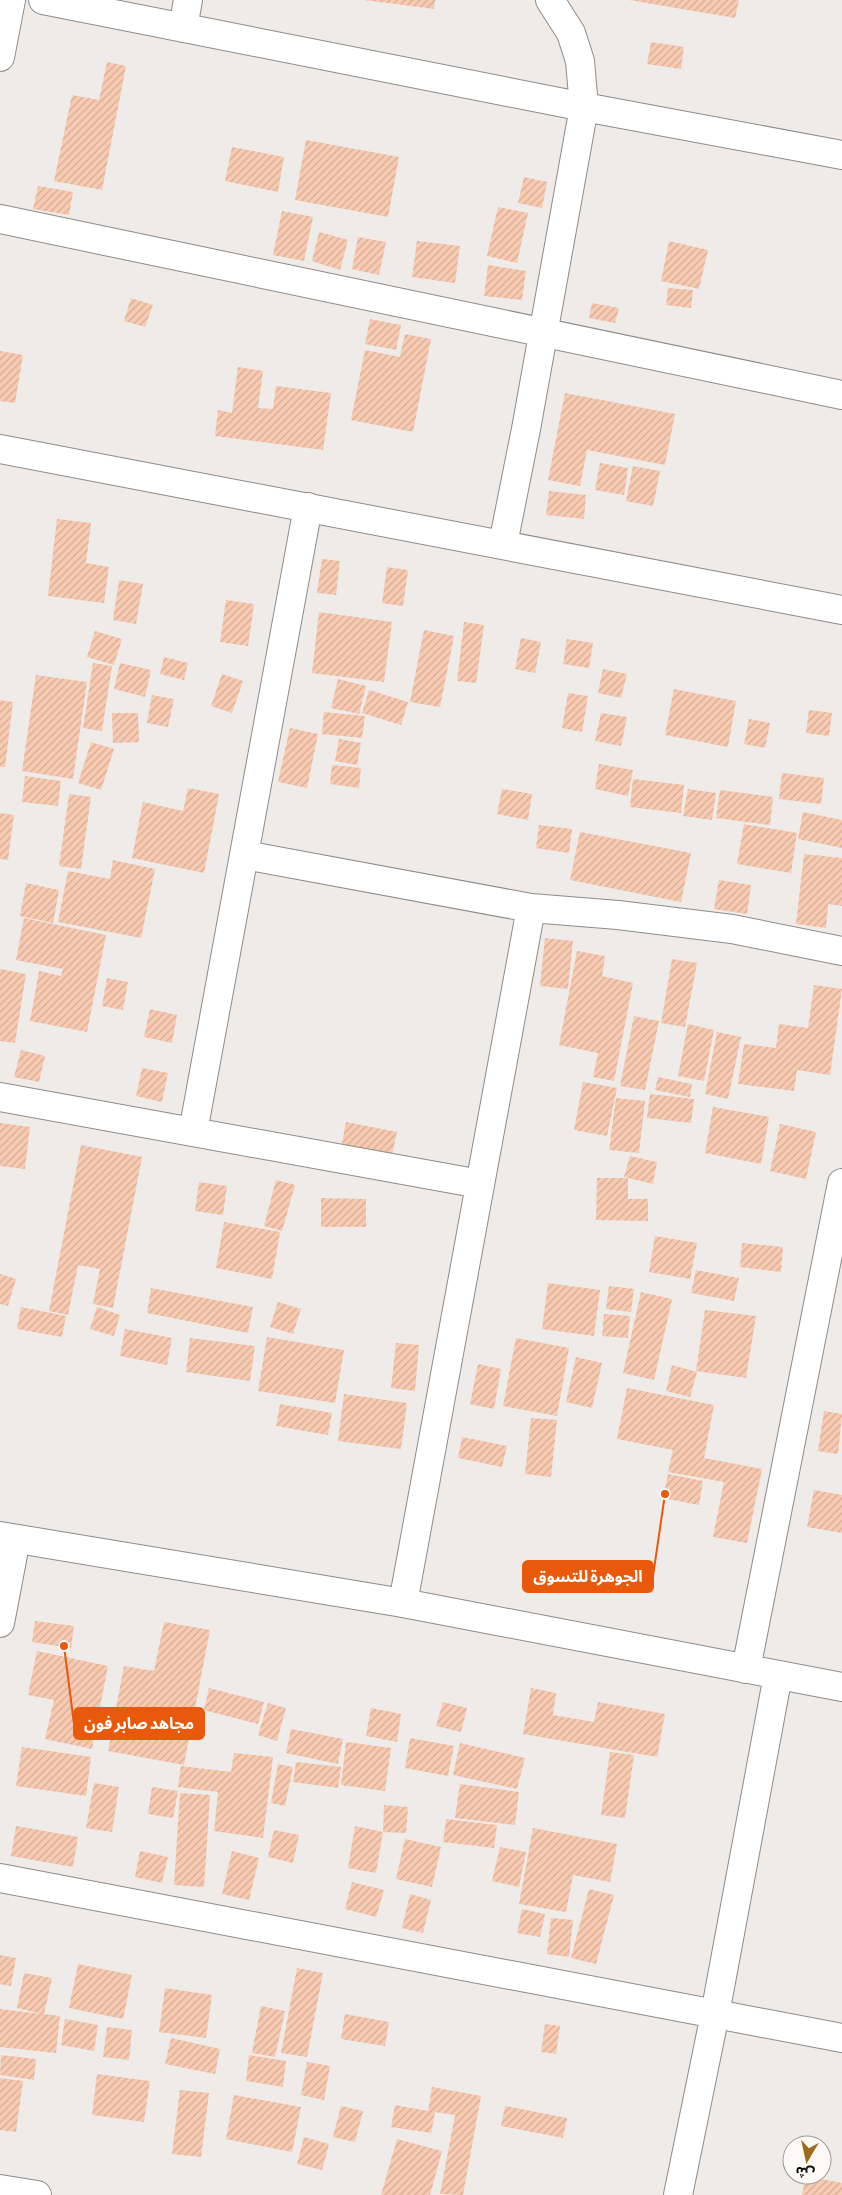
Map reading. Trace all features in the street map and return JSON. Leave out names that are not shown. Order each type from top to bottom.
[{"type":"street","points":[[0,57],[11,0]]},
{"type":"street","points":[[43,0],[584,107],[842,155]]},
{"type":"street","points":[[183,28],[188,0]]},
{"type":"street","points":[[503,544],[526,429],[584,107],[580,62],[571,33],[550,0]]},
{"type":"street","points":[[0,219],[842,394]]},
{"type":"street","points":[[0,449],[842,610]]},
{"type":"street","points":[[193,1132],[308,507]]},
{"type":"street","points":[[244,855],[531,908],[618,914],[732,929],[842,951]]},
{"type":"street","points":[[403,1603],[531,908]]},
{"type":"street","points":[[0,1096],[480,1184]]},
{"type":"street","points":[[746,1669],[835,1263],[842,1183]]},
{"type":"street","points":[[0,1623],[8,1537],[403,1603],[842,1687]]},
{"type":"street","points":[[678,2195],[715,2014],[778,1675]]},
{"type":"street","points":[[0,1878],[842,2038]]},
{"type":"street","points":[[0,2189],[37,2195]]},
{"type":"building","points":[[364,0],[435,0],[434,9]]},
{"type":"building","points":[[629,0],[739,0],[735,18]]},
{"type":"building","points":[[651,42],[684,47],[681,69],[647,64]]},
{"type":"building","points":[[107,62],[126,66],[102,190],[54,181],[72,95],[99,100]]},
{"type":"building","points":[[306,140],[399,157],[388,217],[295,200]]},
{"type":"building","points":[[232,147],[284,157],[278,192],[225,181]]},
{"type":"building","points":[[524,177],[547,182],[542,208],[518,203]]},
{"type":"building","points":[[38,186],[73,192],[69,215],[33,209]]},
{"type":"building","points":[[498,207],[528,213],[517,263],[487,256]]},
{"type":"building","points":[[282,211],[313,217],[304,261],[273,255]]},
{"type":"building","points":[[319,232],[348,240],[340,270],[312,261]]},
{"type":"building","points":[[358,237],[386,242],[379,275],[352,269]]},
{"type":"building","points":[[417,241],[460,246],[455,283],[412,277]]},
{"type":"building","points":[[669,241],[708,250],[699,289],[661,281]]},
{"type":"building","points":[[488,265],[526,271],[522,300],[484,296]]},
{"type":"building","points":[[668,288],[693,290],[691,308],[666,305]]},
{"type":"building","points":[[131,298],[153,305],[145,327],[124,321]]},
{"type":"building","points":[[592,303],[619,308],[615,323],[589,318]]},
{"type":"building","points":[[370,319],[401,325],[396,350],[365,344]]},
{"type":"building","points":[[405,334],[431,339],[413,432],[351,420],[365,350],[400,357]]},
{"type":"building","points":[[0,351],[23,355],[15,403],[0,401]]},
{"type":"building","points":[[238,367],[263,371],[258,408],[273,409],[276,386],[331,393],[323,450],[215,436],[218,410],[232,413]]},
{"type":"building","points":[[565,393],[675,414],[665,465],[587,450],[580,486],[548,480]]},
{"type":"building","points":[[600,463],[628,468],[624,495],[595,490]]},
{"type":"building","points":[[633,466],[660,471],[653,506],[626,501]]},
{"type":"building","points":[[549,491],[586,495],[584,519],[546,515]]},
{"type":"building","points":[[57,519],[91,523],[86,563],[109,567],[104,603],[48,596]]},
{"type":"building","points":[[322,559],[340,561],[336,595],[317,593]]},
{"type":"building","points":[[387,567],[408,570],[403,606],[382,603]]},
{"type":"building","points":[[119,580],[143,584],[136,624],[113,620]]},
{"type":"building","points":[[226,600],[254,604],[248,646],[220,642]]},
{"type":"building","points":[[319,612],[392,622],[384,682],[312,673]]},
{"type":"building","points":[[464,622],[484,625],[476,683],[457,681]]},
{"type":"building","points":[[424,630],[454,636],[440,707],[410,702]]},
{"type":"building","points":[[95,631],[122,639],[114,665],[87,657]]},
{"type":"building","points":[[521,638],[541,642],[535,673],[515,669]]},
{"type":"building","points":[[567,639],[593,643],[589,668],[563,664]]},
{"type":"building","points":[[164,657],[188,663],[184,680],[160,674]]},
{"type":"building","points":[[93,663],[112,666],[102,731],[83,728]]},
{"type":"building","points":[[120,663],[151,670],[145,697],[114,689]]},
{"type":"building","points":[[603,669],[627,674],[621,698],[598,693]]},
{"type":"building","points":[[222,674],[243,681],[232,713],[211,706]]},
{"type":"building","points":[[36,675],[87,682],[73,779],[22,771]]},
{"type":"building","points":[[338,679],[366,686],[359,714],[331,708]]},
{"type":"building","points":[[674,689],[736,701],[728,747],[665,735]]},
{"type":"building","points":[[369,690],[408,702],[401,725],[362,713]]},
{"type":"building","points":[[568,693],[588,696],[582,732],[562,728]]},
{"type":"building","points":[[152,695],[174,699],[168,727],[147,723]]},
{"type":"building","points":[[0,700],[13,702],[5,767],[0,767]]},
{"type":"building","points":[[809,710],[832,713],[829,736],[806,733]]},
{"type":"building","points":[[324,712],[365,716],[362,738],[322,734]]},
{"type":"building","points":[[112,713],[138,713],[139,742],[113,743]]},
{"type":"building","points":[[601,713],[627,717],[621,746],[595,741]]},
{"type":"building","points":[[749,719],[770,723],[765,748],[744,744]]},
{"type":"building","points":[[290,728],[318,734],[307,788],[278,782]]},
{"type":"building","points":[[339,739],[361,743],[357,765],[335,761]]},
{"type":"building","points":[[91,742],[114,749],[101,790],[78,783]]},
{"type":"building","points":[[599,764],[633,770],[628,796],[595,789]]},
{"type":"building","points":[[332,765],[361,768],[359,788],[330,784]]},
{"type":"building","points":[[782,773],[824,778],[821,804],[779,799]]},
{"type":"building","points":[[25,776],[61,781],[58,806],[22,802]]},
{"type":"building","points":[[633,779],[684,785],[681,813],[630,807]]},
{"type":"building","points":[[188,788],[219,794],[204,873],[132,858],[143,802],[183,811]]},
{"type":"building","points":[[502,789],[532,794],[528,820],[497,814]]},
{"type":"building","points":[[688,789],[716,793],[712,820],[683,816]]},
{"type":"building","points":[[720,790],[773,797],[770,825],[716,818]]},
{"type":"building","points":[[69,794],[91,797],[81,869],[59,866]]},
{"type":"building","points":[[803,812],[842,820],[842,848],[798,839]]},
{"type":"building","points":[[0,813],[14,815],[8,860],[0,859]]},
{"type":"building","points":[[744,824],[797,833],[791,873],[737,864]]},
{"type":"building","points":[[539,825],[572,829],[569,853],[536,848]]},
{"type":"building","points":[[580,832],[691,853],[681,902],[570,880]]},
{"type":"building","points":[[804,854],[842,858],[842,906],[828,904],[826,928],[796,924]]},
{"type":"building","points":[[113,860],[155,869],[141,938],[58,922],[68,871],[110,879]]},
{"type":"building","points":[[719,880],[751,885],[747,914],[714,909]]},
{"type":"building","points":[[26,883],[59,890],[53,923],[20,916]]},
{"type":"building","points":[[24,918],[106,935],[87,1032],[30,1021],[39,971],[61,976],[63,969],[16,960]]},
{"type":"building","points":[[545,938],[573,941],[568,989],[540,986]]},
{"type":"building","points":[[577,951],[605,956],[602,976],[633,983],[614,1081],[593,1077],[598,1053],[559,1045]]},
{"type":"building","points":[[672,959],[697,963],[685,1027],[661,1023]]},
{"type":"building","points":[[0,969],[26,974],[15,1043],[0,1041]]},
{"type":"building","points":[[107,978],[128,982],[123,1010],[102,1006]]},
{"type":"building","points":[[814,985],[842,989],[830,1075],[797,1070],[794,1091],[738,1084],[744,1044],[776,1048],[779,1024],[808,1028]]},
{"type":"building","points":[[150,1009],[177,1015],[172,1043],[144,1037]]},
{"type":"building","points":[[634,1016],[659,1021],[645,1090],[620,1086]]},
{"type":"building","points":[[688,1024],[714,1030],[704,1081],[678,1076]]},
{"type":"building","points":[[717,1032],[741,1037],[728,1099],[705,1094]]},
{"type":"building","points":[[21,1050],[45,1056],[39,1082],[14,1077]]},
{"type":"building","points":[[142,1068],[168,1073],[162,1102],[136,1096]]},
{"type":"building","points":[[658,1077],[692,1084],[690,1097],[655,1090]]},
{"type":"building","points":[[583,1082],[617,1088],[607,1136],[574,1130]]},
{"type":"building","points":[[650,1094],[694,1099],[691,1123],[647,1118]]},
{"type":"building","points":[[616,1098],[645,1101],[639,1153],[609,1150]]},
{"type":"building","points":[[713,1107],[769,1117],[761,1164],[705,1153]]},
{"type":"building","points":[[346,1122],[397,1132],[390,1164],[340,1154]]},
{"type":"building","points":[[0,1123],[30,1127],[25,1169],[0,1166]]},
{"type":"building","points":[[780,1124],[816,1132],[806,1179],[770,1171]]},
{"type":"building","points":[[81,1145],[142,1157],[113,1308],[93,1304],[100,1269],[78,1265],[68,1315],[49,1311]]},
{"type":"building","points":[[630,1156],[657,1162],[653,1184],[624,1177]]},
{"type":"building","points":[[597,1178],[628,1178],[628,1199],[648,1199],[648,1221],[596,1220]]},
{"type":"building","points":[[276,1180],[295,1185],[282,1231],[264,1226]]},
{"type":"building","points":[[199,1182],[227,1186],[223,1215],[195,1211]]},
{"type":"building","points":[[321,1198],[366,1199],[366,1227],[321,1227]]},
{"type":"building","points":[[224,1222],[280,1232],[272,1279],[216,1268]]},
{"type":"building","points":[[655,1236],[697,1243],[690,1279],[649,1272]]},
{"type":"building","points":[[742,1243],[783,1247],[781,1272],[740,1267]]},
{"type":"building","points":[[696,1270],[739,1278],[734,1301],[691,1293]]},
{"type":"building","points":[[0,1274],[16,1279],[8,1306],[0,1304]]},
{"type":"building","points":[[548,1283],[600,1290],[594,1336],[542,1329]]},
{"type":"building","points":[[609,1286],[634,1289],[631,1312],[606,1309]]},
{"type":"building","points":[[151,1288],[253,1307],[248,1333],[147,1313]]},
{"type":"building","points":[[641,1292],[672,1299],[654,1380],[623,1373]]},
{"type":"building","points":[[278,1302],[301,1309],[293,1334],[270,1327]]},
{"type":"building","points":[[21,1307],[66,1316],[62,1337],[17,1329]]},
{"type":"building","points":[[97,1307],[120,1315],[114,1336],[90,1329]]},
{"type":"building","points":[[705,1310],[756,1316],[746,1378],[696,1371]]},
{"type":"building","points":[[604,1314],[630,1316],[628,1338],[602,1336]]},
{"type":"building","points":[[125,1329],[172,1338],[167,1365],[120,1356]]},
{"type":"building","points":[[267,1337],[344,1350],[335,1403],[258,1391]]},
{"type":"building","points":[[190,1338],[255,1346],[250,1381],[186,1372]]},
{"type":"building","points":[[516,1338],[569,1348],[557,1416],[503,1406]]},
{"type":"building","points":[[396,1343],[419,1345],[415,1391],[391,1388]]},
{"type":"building","points":[[576,1357],[602,1363],[592,1408],[566,1402]]},
{"type":"building","points":[[478,1364],[501,1369],[494,1409],[470,1404]]},
{"type":"building","points":[[672,1365],[697,1372],[690,1397],[666,1391]]},
{"type":"building","points":[[627,1388],[714,1405],[704,1458],[762,1469],[747,1543],[713,1537],[724,1482],[668,1472],[673,1450],[617,1439]]},
{"type":"building","points":[[344,1394],[407,1403],[401,1449],[338,1441]]},
{"type":"building","points":[[280,1404],[332,1413],[328,1435],[276,1426]]},
{"type":"building","points":[[824,1411],[842,1414],[838,1454],[818,1451]]},
{"type":"building","points":[[531,1418],[557,1420],[551,1477],[525,1474]]},
{"type":"building","points":[[462,1437],[507,1446],[502,1467],[458,1458]]},
{"type":"building","points":[[668,1474],[703,1481],[699,1505],[663,1498]]},
{"type":"building","points":[[814,1490],[842,1495],[842,1533],[807,1527]]},
{"type":"building","points":[[35,1621],[74,1626],[71,1648],[32,1642]]},
{"type":"building","points":[[164,1622],[210,1630],[184,1765],[108,1751],[124,1666],[154,1671]]},
{"type":"building","points":[[37,1651],[108,1666],[92,1749],[45,1739],[54,1700],[28,1695]]},
{"type":"building","points":[[209,1688],[264,1702],[258,1724],[204,1710]]},
{"type":"building","points":[[531,1688],[556,1693],[553,1715],[594,1722],[598,1702],[665,1714],[657,1757],[523,1734]]},
{"type":"building","points":[[443,1702],[467,1708],[461,1732],[436,1726]]},
{"type":"building","points":[[268,1703],[286,1708],[277,1741],[258,1735]]},
{"type":"building","points":[[371,1708],[401,1714],[397,1742],[366,1736]]},
{"type":"building","points":[[291,1729],[343,1739],[338,1764],[286,1753]]},
{"type":"building","points":[[410,1738],[454,1746],[448,1776],[405,1768]]},
{"type":"building","points":[[346,1742],[391,1748],[385,1791],[341,1785]]},
{"type":"building","points":[[460,1743],[525,1758],[517,1789],[453,1775]]},
{"type":"building","points":[[22,1747],[91,1757],[86,1796],[16,1786]]},
{"type":"building","points":[[610,1752],[634,1755],[625,1818],[601,1815]]},
{"type":"building","points":[[234,1753],[273,1757],[263,1838],[214,1831],[218,1792],[178,1787],[181,1766],[231,1772]]},
{"type":"building","points":[[296,1762],[341,1767],[338,1788],[293,1782]]},
{"type":"building","points":[[278,1764],[293,1767],[285,1806],[271,1803]]},
{"type":"building","points":[[94,1783],[119,1787],[112,1832],[86,1828]]},
{"type":"building","points":[[460,1784],[519,1792],[515,1825],[455,1818]]},
{"type":"building","points":[[152,1787],[178,1791],[173,1818],[148,1814]]},
{"type":"building","points":[[180,1793],[210,1795],[204,1887],[174,1885]]},
{"type":"building","points":[[384,1805],[408,1807],[406,1833],[383,1832]]},
{"type":"building","points":[[446,1819],[497,1825],[494,1848],[443,1842]]},
{"type":"building","points":[[16,1826],[78,1837],[73,1867],[11,1856]]},
{"type":"building","points":[[355,1826],[383,1832],[376,1873],[348,1868]]},
{"type":"building","points":[[533,1828],[617,1844],[610,1882],[573,1875],[566,1912],[519,1904]]},
{"type":"building","points":[[274,1830],[299,1835],[293,1863],[268,1857]]},
{"type":"building","points":[[405,1839],[441,1847],[432,1887],[396,1879]]},
{"type":"building","points":[[500,1847],[526,1852],[519,1887],[492,1881]]},
{"type":"building","points":[[140,1851],[168,1857],[162,1883],[135,1877]]},
{"type":"building","points":[[232,1851],[259,1858],[249,1900],[222,1894]]},
{"type":"building","points":[[352,1882],[384,1890],[376,1917],[345,1909]]},
{"type":"building","points":[[589,1889],[614,1895],[596,1964],[571,1958]]},
{"type":"building","points":[[410,1894],[431,1900],[423,1933],[402,1928]]},
{"type":"building","points":[[522,1909],[545,1914],[540,1937],[517,1933]]},
{"type":"building","points":[[551,1918],[573,1920],[569,1957],[547,1954]]},
{"type":"building","points":[[0,1955],[16,1958],[11,1986],[0,1984]]},
{"type":"building","points":[[78,1964],[132,1975],[123,2019],[69,2008]]},
{"type":"building","points":[[297,1968],[323,1973],[307,2057],[281,2053]]},
{"type":"building","points":[[24,1973],[52,1978],[44,2014],[60,2016],[56,2053],[0,2047],[0,2009],[42,2014],[17,2008]]},
{"type":"building","points":[[165,1988],[212,1995],[206,2038],[159,2032]]},
{"type":"building","points":[[261,2006],[285,2011],[275,2057],[252,2053]]},
{"type":"building","points":[[345,2014],[389,2022],[385,2046],[341,2039]]},
{"type":"building","points":[[65,2019],[98,2025],[94,2051],[61,2045]]},
{"type":"building","points":[[545,2024],[560,2026],[556,2054],[541,2052]]},
{"type":"building","points":[[107,2027],[132,2030],[129,2060],[103,2057]]},
{"type":"building","points":[[171,2038],[220,2049],[215,2074],[165,2064]]},
{"type":"building","points":[[1,2055],[36,2059],[34,2080],[0,2075]]},
{"type":"building","points":[[249,2055],[286,2061],[283,2087],[246,2081]]},
{"type":"building","points":[[307,2062],[330,2066],[324,2100],[301,2095]]},
{"type":"building","points":[[97,2074],[150,2081],[144,2122],[92,2115]]},
{"type":"building","points":[[0,2078],[23,2081],[16,2132],[0,2130]]},
{"type":"building","points":[[432,2087],[481,2096],[463,2195],[440,2194],[455,2115],[435,2112],[431,2133],[391,2127],[395,2105],[428,2111]]},
{"type":"building","points":[[180,2090],[209,2093],[201,2157],[172,2154]]},
{"type":"building","points":[[234,2095],[301,2107],[292,2152],[226,2139]]},
{"type":"building","points":[[341,2106],[363,2111],[355,2142],[333,2137]]},
{"type":"building","points":[[505,2106],[567,2118],[563,2138],[501,2126]]},
{"type":"building","points":[[304,2137],[329,2144],[322,2170],[297,2164]]},
{"type":"building","points":[[397,2139],[442,2151],[430,2195],[381,2195]]},
{"type":"building","points":[[832,2181],[842,2183],[842,2195],[802,2195],[804,2185],[832,2185]]},
{"type":"place","name":"الجوهرة للتسوق","points":[[665,1494]]},
{"type":"place","name":"مجاهد صابر فون","points":[[64,1646]]}]
